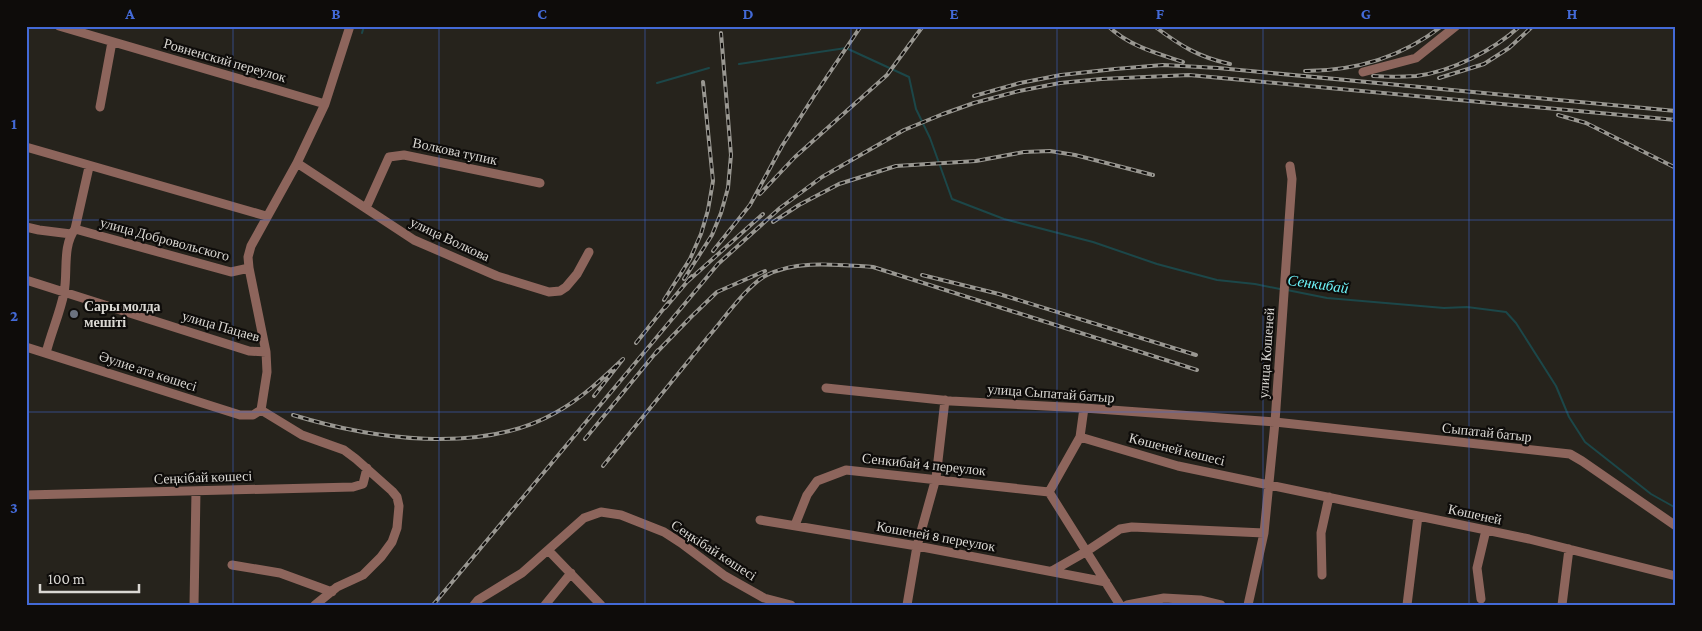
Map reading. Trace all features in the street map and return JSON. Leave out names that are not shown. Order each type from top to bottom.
[{"type":"street","name":"Ровненский переулок","points":[[59,26],[325,104]]},
{"type":"street","points":[[315,605],[332,592],[363,575],[381,557],[392,542],[399,506],[397,497],[392,491],[344,450],[302,435],[260,410],[267,372],[266,352],[248,258],[251,246],[266,216],[297,163],[325,104],[350,26]]},
{"type":"street","points":[[1363,72],[1416,58],[1456,26]]},
{"type":"street","points":[[100,107],[112,42]]},
{"type":"street","points":[[26,147],[266,216]]},
{"type":"street","name":"Волкова тупик","points":[[366,208],[389,158],[404,155],[540,183]]},
{"type":"street","name":"улица Волкова","points":[[297,163],[414,240],[497,276],[549,292],[560,291],[566,286],[577,274],[589,252]]},
{"type":"street","points":[[46,353],[64,292],[66,259],[90,166]]},
{"type":"street","name":"улица Кошеней","points":[[1268,484],[1275,422],[1292,179],[1290,166]]},
{"type":"street","name":"улица Добровольского","points":[[26,227],[73,231],[231,272],[249,268]]},
{"type":"street","name":"улица Пацаев","points":[[26,280],[249,351],[266,352]]},
{"type":"street","name":"Әулие ата көшесі","points":[[26,347],[240,415],[253,414],[260,410]]},
{"type":"street","name":"улица Сыпатай батыр","points":[[826,388],[946,400],[1275,422]]},
{"type":"street","points":[[907,605],[916,546],[936,478],[946,400]]},
{"type":"street","points":[[1084,408],[1080,437],[1049,492],[1120,605]]},
{"type":"street","name":"Сыпатай батыр","points":[[1275,422],[1570,454],[1676,526]]},
{"type":"street","name":"Көшеней көшесі","points":[[1080,437],[1178,466],[1268,484]]},
{"type":"street","name":"Сеңкібай көшесі","points":[[26,495],[352,486],[363,484],[367,468]]},
{"type":"street","name":"Сенкибай 4 переулок","points":[[795,525],[807,496],[817,481],[846,470],[936,478],[1049,492]]},
{"type":"street","points":[[1248,605],[1264,533],[1268,484]]},
{"type":"street","name":"Көшеней","points":[[1268,484],[1486,530],[1676,576]]},
{"type":"street","points":[[194,605],[196,491]]},
{"type":"street","points":[[1322,575],[1320,533],[1329,497]]},
{"type":"street","name":"Сеңкібай көшесі","points":[[474,605],[478,600],[522,573],[584,518],[601,512],[621,515],[664,532],[681,542],[725,576],[764,598],[791,605]]},
{"type":"street","points":[[1407,605],[1418,516]]},
{"type":"street","name":"Кошеней 8 переулок","points":[[760,520],[916,546],[1106,582]]},
{"type":"street","points":[[1052,571],[1120,529],[1132,527],[1264,533]]},
{"type":"street","points":[[1481,599],[1477,568],[1486,530]]},
{"type":"street","points":[[1562,605],[1568,549]]},
{"type":"street","points":[[548,550],[602,605]]},
{"type":"street","points":[[232,565],[280,573],[332,592]]},
{"type":"street","points":[[545,605],[572,573]]},
{"type":"street","points":[[1127,605],[1164,598],[1200,600],[1221,605]]},
{"type":"waterway","points":[[362,33],[364,26]]},
{"type":"waterway","name":"Сенкибай","points":[[739,64],[846,48],[909,77],[916,109],[930,138],[952,199],[1004,219],[1093,242],[1157,264],[1217,280],[1280,289]]},
{"type":"waterway","points":[[657,83],[709,68]]},
{"type":"waterway","name":"Сенкибай","points":[[1287,290],[1327,298],[1444,308],[1467,307],[1506,312],[1516,323],[1556,386],[1569,417],[1585,442],[1651,494],[1676,508]]},
{"type":"railway","points":[[713,251],[750,205],[782,146],[861,26]]},
{"type":"railway","points":[[760,194],[795,157],[887,75],[923,26]]},
{"type":"railway","points":[[1108,26],[1134,44],[1183,62]]},
{"type":"railway","points":[[1154,26],[1190,50],[1208,58],[1230,64]]},
{"type":"railway","points":[[1305,71],[1342,68],[1377,60],[1411,46],[1442,26]]},
{"type":"railway","points":[[1373,76],[1416,76],[1443,70],[1471,59],[1510,35],[1520,26]]},
{"type":"railway","points":[[1439,78],[1484,64],[1509,48],[1533,26]]},
{"type":"railway","points":[[684,279],[712,235],[728,188],[731,155],[721,33]]},
{"type":"railway","points":[[974,96],[1020,83],[1061,75],[1163,65],[1218,68],[1676,111]]},
{"type":"railway","points":[[433,605],[718,264],[780,208],[822,177],[904,130],[943,114],[974,103],[1019,91],[1060,83],[1189,75],[1676,120]]},
{"type":"railway","points":[[664,300],[690,259],[701,234],[708,210],[713,181],[703,82]]},
{"type":"railway","points":[[1558,115],[1586,123],[1676,168]]},
{"type":"railway","points":[[773,222],[799,205],[839,184],[896,166],[976,161],[1024,152],[1050,151],[1075,155],[1153,175]]},
{"type":"railway","points":[[688,281],[763,214]]},
{"type":"railway","points":[[603,466],[750,288],[765,276],[790,267],[818,264],[873,267],[1197,370]]},
{"type":"railway","points":[[655,354],[717,292],[765,271]]},
{"type":"railway","points":[[922,275],[999,294],[1196,355]]},
{"type":"railway","points":[[665,308],[692,276]]},
{"type":"railway","points":[[636,343],[669,302]]},
{"type":"railway","points":[[585,439],[658,350]]},
{"type":"railway","points":[[293,415],[356,431],[391,436],[426,439],[494,434],[526,426],[555,413],[591,388],[623,359],[594,396]]},
{"type":"place","name":"Сары молда мешіті","points":[[74,314]]}]
